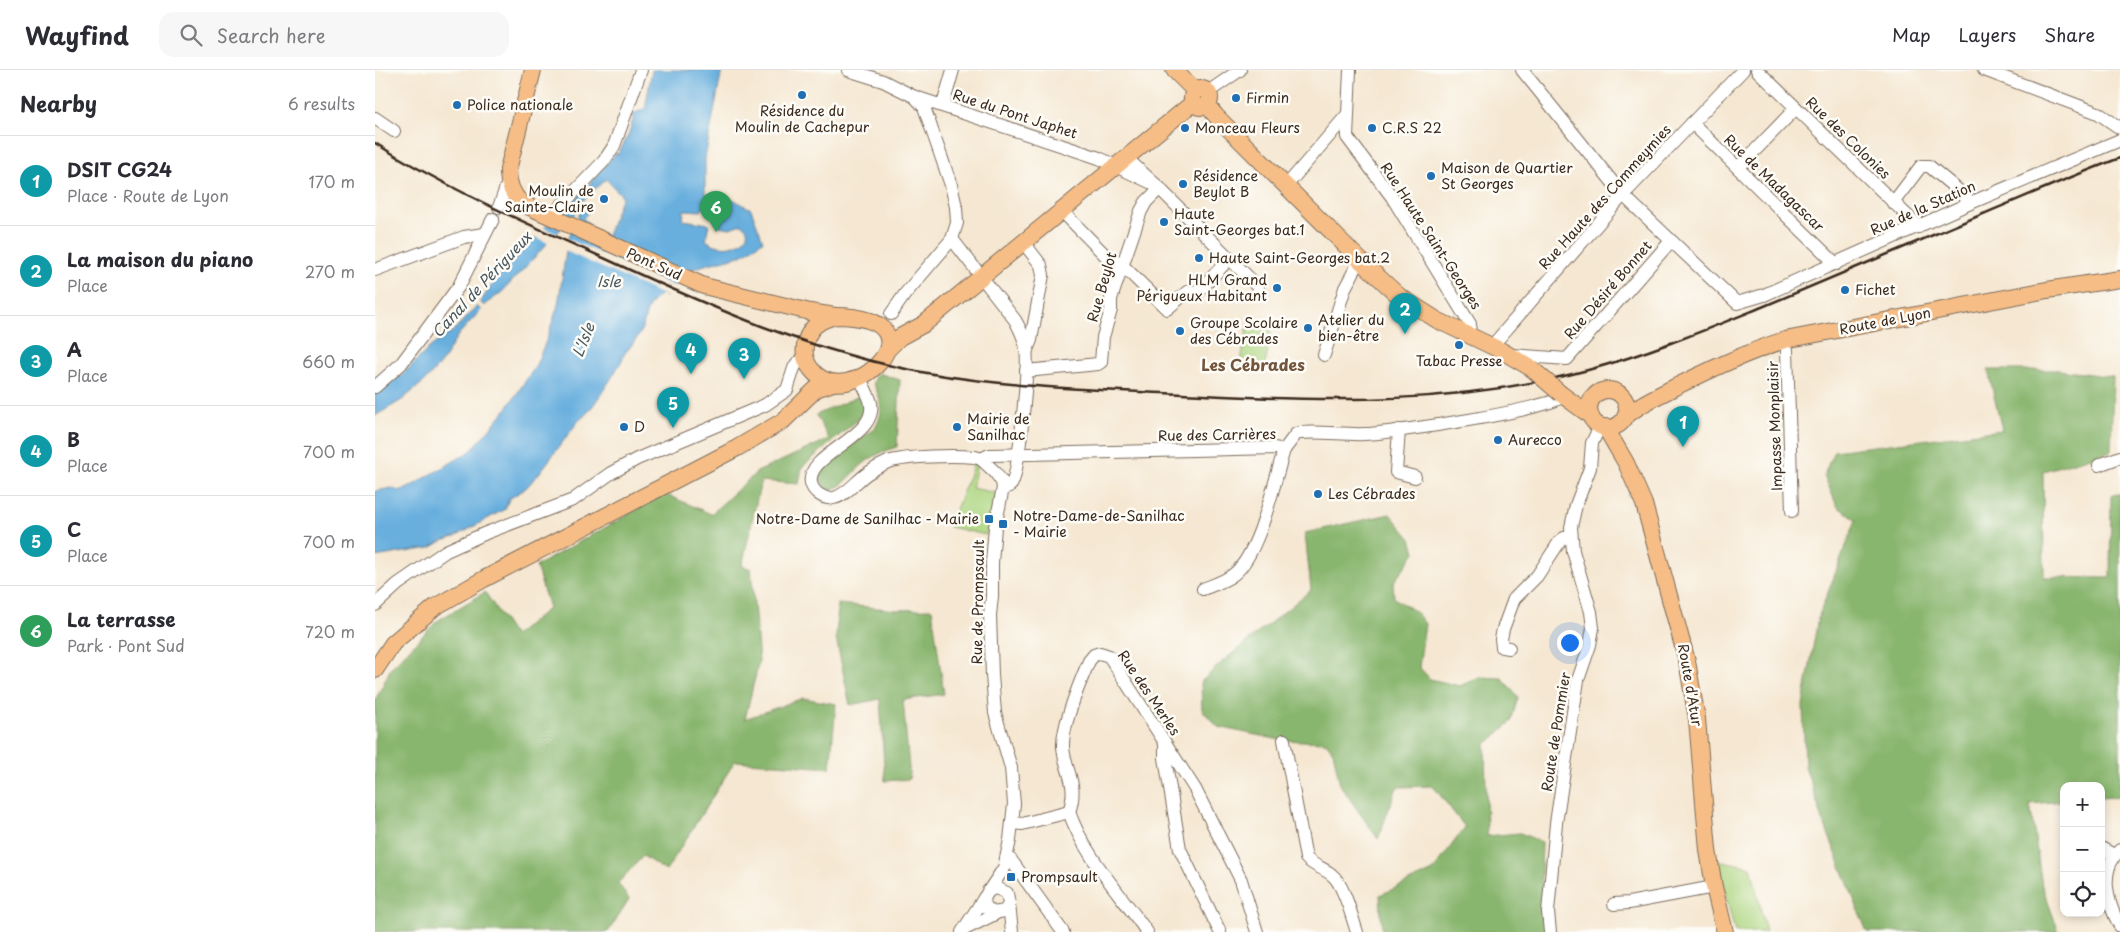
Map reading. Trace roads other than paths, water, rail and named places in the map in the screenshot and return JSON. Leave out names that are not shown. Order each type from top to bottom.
[{"type":"main road","points":[[508,182],[509,158],[533,70]]},
{"type":"main road","points":[[1174,70],[1216,116],[1360,260],[1399,296],[1416,308],[1511,355],[1531,368],[1562,395],[1608,422]]},
{"type":"main road","points":[[377,662],[393,643],[435,607],[484,579],[737,448],[783,421],[816,389],[833,383],[859,379],[881,360],[889,348],[901,338],[924,324],[1061,210],[1201,98]]},
{"type":"main road","name":"Pont Sud","points":[[508,182],[516,198],[535,211],[691,281],[718,290],[835,316]]},
{"type":"main road","name":"Route de Lyon","points":[[1608,422],[1743,355],[1785,340],[2047,290],[2120,280]]},
{"type":"main road","name":"Pont Sud","points":[[778,304],[799,316],[807,336]]},
{"type":"main road","points":[[783,421],[804,392],[808,364],[807,336],[820,322],[835,316],[852,316],[887,320],[903,329],[924,324]]},
{"type":"main road","points":[[887,320],[889,348]]},
{"type":"main road","points":[[808,364],[820,377],[833,383]]},
{"type":"main road","points":[[1602,391],[1617,393],[1621,396],[1626,406],[1608,422],[1589,406],[1594,397],[1602,391]]},
{"type":"main road","name":"Route de Lyon","points":[[1617,393],[1640,398],[1660,395]]},
{"type":"main road","points":[[1562,395],[1579,400],[1594,397]]},
{"type":"main road","name":"Route d'Atur","points":[[1608,422],[1617,448],[1635,483],[1648,516],[1687,661],[1696,712],[1705,830],[1714,887],[1725,932]]},
{"type":"street","points":[[556,211],[604,160],[614,146],[641,70]]},
{"type":"street","name":"Rue du Pont Japhet","points":[[848,70],[885,76],[915,97],[1099,158],[1121,162]]},
{"type":"street","points":[[943,105],[953,70]]},
{"type":"street","points":[[1201,98],[1240,70]]},
{"type":"street","name":"Rue Haute Saint-Georges","points":[[1350,70],[1347,137],[1392,197],[1432,261],[1470,324],[1468,335]]},
{"type":"street","name":"Rue Haute des Commeymies","points":[[1492,346],[1623,195],[1743,70]]},
{"type":"street","name":"Rue des Colonies","points":[[1757,70],[1919,227]]},
{"type":"street","points":[[1984,70],[2098,113],[2120,128]]},
{"type":"street","points":[[1524,71],[1623,195],[1671,241]]},
{"type":"street","points":[[887,320],[905,294],[952,239],[957,222],[951,185],[924,106],[915,97]]},
{"type":"street","points":[[1738,168],[1796,108]]},
{"type":"street","points":[[1287,185],[1347,114]]},
{"type":"street","points":[[375,118],[394,131]]},
{"type":"street","name":"Rue de Madagascar","points":[[1692,124],[1836,264]]},
{"type":"street","name":"Rue de la Station","points":[[1671,241],[1737,303],[1764,295],[1968,204],[2120,140]]},
{"type":"street","points":[[1121,162],[1158,186],[1258,287]]},
{"type":"street","points":[[1893,203],[1921,166],[1924,165],[1929,166],[1965,196],[1968,204]]},
{"type":"street","points":[[499,207],[508,182]]},
{"type":"street","name":"Rue Beylot","points":[[1026,371],[1098,364],[1101,362],[1103,337],[1111,310],[1111,299],[1141,211],[1158,186]]},
{"type":"street","points":[[1061,210],[1107,257],[1123,266],[1167,309],[1187,292],[1199,290],[1229,259]]},
{"type":"street","points":[[375,387],[401,364],[459,286],[493,219]]},
{"type":"street","points":[[375,270],[464,237],[484,234]]},
{"type":"street","points":[[952,239],[980,278],[1015,320],[1021,330],[1027,350]]},
{"type":"street","name":"Rue Désiré Bonnet","points":[[1511,355],[1567,359],[1671,241]]},
{"type":"street","points":[[1023,242],[1041,265],[1043,275],[1031,340],[1027,350]]},
{"type":"street","points":[[1324,355],[1345,288],[1360,260]]},
{"type":"street","name":"Impasse Monplaisir","points":[[1785,340],[1792,511]]},
{"type":"street","name":"Rue de Prompsault","points":[[1011,928],[1005,864],[1013,823],[1013,785],[1011,768],[995,713],[991,642],[991,562],[995,527],[1003,488],[1009,487],[1012,484],[1019,454],[1027,350]]},
{"type":"street","points":[[377,599],[446,551],[573,500],[611,473],[637,458],[765,405],[787,390],[797,363],[808,364]]},
{"type":"street","name":"Rue des Carrières","points":[[859,379],[873,407],[872,414],[867,423],[818,464],[813,471],[811,485],[815,492],[822,496],[833,498],[842,494],[859,478],[887,462],[927,458],[972,457],[981,459],[989,455],[1019,454],[1275,448],[1284,450],[1296,434],[1300,433],[1366,434],[1399,430],[1525,409],[1554,402],[1562,395]]},
{"type":"street","name":"Route de Pommier","points":[[1550,932],[1550,887],[1557,823],[1578,680],[1590,645],[1593,628],[1591,612],[1573,551],[1571,537],[1573,518],[1590,468],[1592,443],[1608,422]]},
{"type":"street","points":[[1399,430],[1396,472],[1415,477]]},
{"type":"street","points":[[1203,589],[1234,575],[1243,563],[1259,532],[1284,450]]},
{"type":"street","points":[[2099,465],[2120,457]]},
{"type":"street","points":[[981,459],[1000,478],[1003,488]]},
{"type":"street","points":[[1509,648],[1503,647],[1501,639],[1506,617],[1515,599],[1537,576],[1559,541],[1571,537]]},
{"type":"street","name":"Rue des Merles","points":[[1069,812],[1073,796],[1071,776],[1063,747],[1064,734],[1085,671],[1095,655],[1100,653],[1109,656],[1195,789],[1238,873],[1257,932]]},
{"type":"street","points":[[1284,740],[1306,858],[1309,862],[1333,875],[1339,882],[1357,932]]},
{"type":"street","points":[[1165,744],[1179,849],[1220,932]]},
{"type":"street","points":[[1013,823],[1023,824],[1069,812],[1076,829],[1088,848],[1147,932]]},
{"type":"street","points":[[2117,852],[2107,872],[2106,883],[2113,911],[2120,926]]},
{"type":"street","points":[[1005,864],[1011,860],[1063,932]]},
{"type":"street","name":"Rue de Prompsault","points":[[965,930],[1005,864]]},
{"type":"street","points":[[1614,904],[1629,903],[1714,887]]},
{"type":"street","points":[[996,914],[1005,911],[1008,898],[996,888],[986,895],[987,909],[996,914],[1011,928]]},
{"type":"street","name":"Rue de Prompsault","points":[[965,930],[996,914]]},
{"type":"water","name":"Isle","points":[[652,70],[722,70],[705,158],[705,194],[713,195],[711,201],[701,211],[684,210],[683,220],[709,224],[706,240],[715,245],[724,247],[740,242],[747,233],[746,228],[741,224],[730,228],[719,226],[719,214],[716,207],[722,196],[729,197],[751,209],[763,241],[739,256],[707,264],[688,272],[673,286],[667,297],[661,294],[655,299],[648,308],[640,333],[624,354],[618,368],[595,403],[579,420],[526,488],[509,499],[505,509],[455,537],[442,541],[430,548],[375,557],[375,491],[392,488],[398,491],[408,488],[471,451],[507,408],[535,367],[558,305],[568,238],[584,204],[590,210],[583,218],[590,228],[607,236],[622,196],[606,179],[581,202],[574,215],[503,291],[484,306],[480,302],[495,281],[565,206],[577,198],[616,153],[618,154],[628,136],[635,113],[645,109]]},
{"type":"water","points":[[477,306],[481,310],[458,335],[442,362],[426,380],[402,400],[375,416],[375,393],[401,376],[430,347],[453,331]]},
{"type":"railway","points":[[375,143],[431,176],[547,233],[723,311],[843,354],[927,373],[1030,386],[1300,399],[1397,398],[1445,395],[1540,381],[1610,364],[1741,316],[2051,185],[2120,158]]},
{"type":"place","name":"Résidence du Moulin de Cachepur","points":[[802,95]]},
{"type":"place","name":"Firmin","points":[[1236,98]]},
{"type":"place","name":"Police nationale","points":[[457,105]]},
{"type":"place","name":"Monceau Fleurs","points":[[1185,128]]},
{"type":"place","name":"C.R.S 22","points":[[1372,128]]},
{"type":"place","name":"Maison de Quartier St Georges","points":[[1431,176]]},
{"type":"place","name":"Résidence Beylot B","points":[[1183,184]]},
{"type":"place","name":"Moulin de Sainte-Claire","points":[[604,199]]},
{"type":"place","name":"Haute Saint-Georges bat.1","points":[[1164,222]]},
{"type":"place","name":"La terrasse","points":[[716,232]]},
{"type":"place","name":"Haute Saint-Georges bat.2","points":[[1199,258]]},
{"type":"place","name":"HLM Grand Périgueux Habitant","points":[[1277,288]]},
{"type":"place","name":"Fichet","points":[[1845,290]]},
{"type":"place","name":"Atelier du bien-être","points":[[1308,328]]},
{"type":"place","name":"Groupe Scolaire des Cébrades","points":[[1180,331]]},
{"type":"place","name":"La maison du piano","points":[[1405,334]]},
{"type":"place","name":"Tabac Presse","points":[[1459,345]]},
{"type":"place","name":"B","points":[[691,374]]},
{"type":"place","name":"A","points":[[744,379]]},
{"type":"place","name":"D","points":[[624,427]]},
{"type":"place","name":"Mairie de Sanilhac","points":[[957,427]]},
{"type":"place","name":"C","points":[[673,428]]},
{"type":"place","name":"Aurecco","points":[[1498,440]]},
{"type":"place","name":"DSIT CG24","points":[[1683,447]]},
{"type":"place","name":"Les Cébrades","points":[[1318,494]]},
{"type":"place","name":"Notre-Dame de Sanilhac - Mairie","points":[[989,519]]},
{"type":"place","name":"Notre-Dame-de-Sanilhac - Mairie","points":[[1003,524]]},
{"type":"place","name":"Prompsault","points":[[1011,877]]},
{"type":"district","name":"Les Cébrades","points":[[1253,365]]},
{"type":"water label","name":"Canal de Périgueux","points":[[482,285]]},
{"type":"water label","name":"L'Isle","points":[[584,340]]}]
